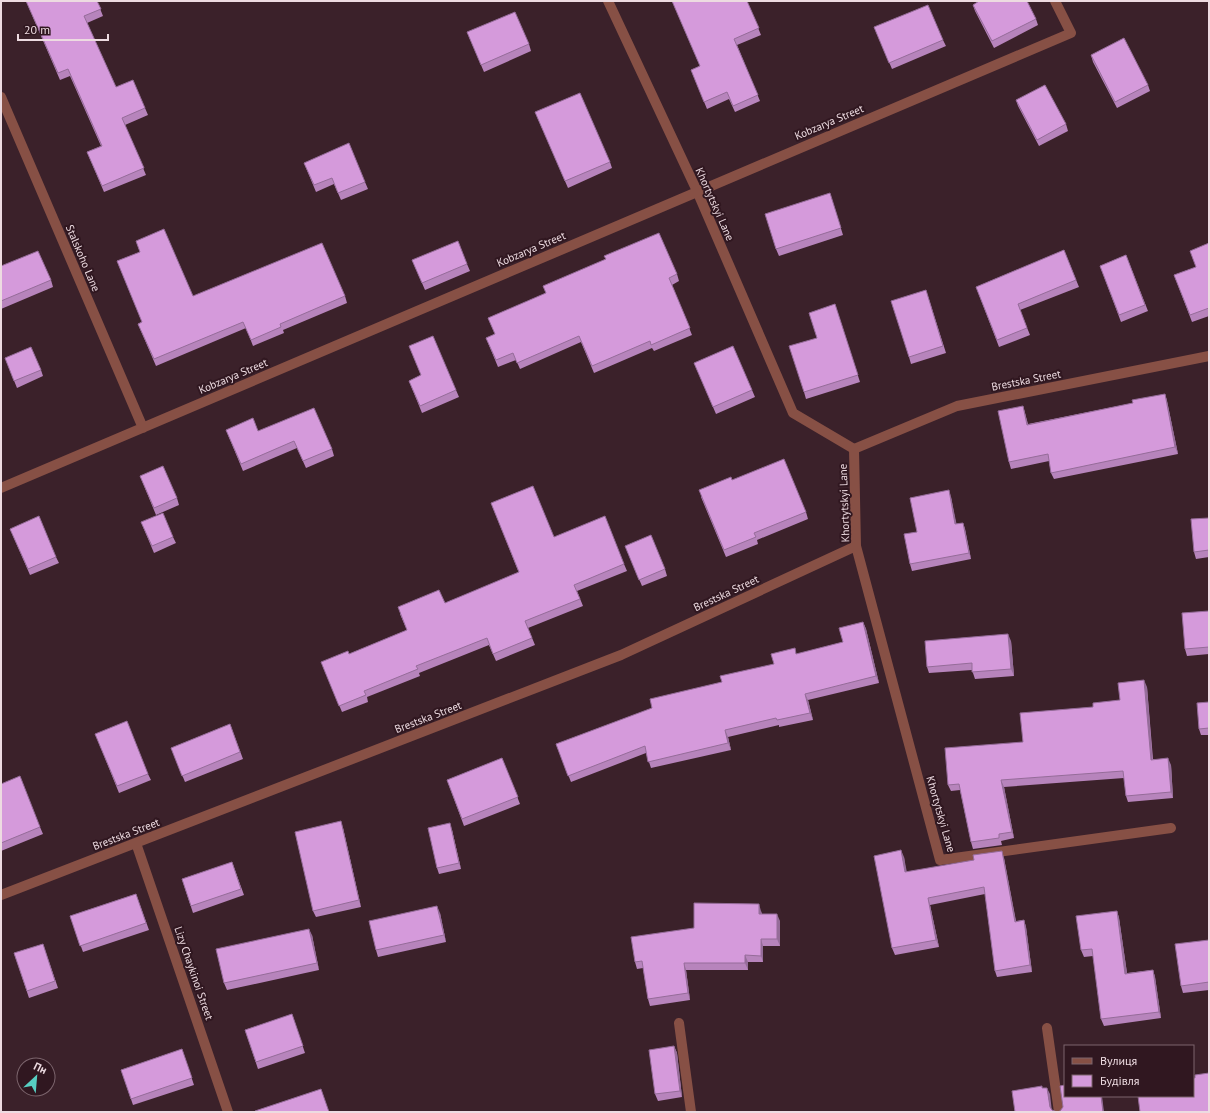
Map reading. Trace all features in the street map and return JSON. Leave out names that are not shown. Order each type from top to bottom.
[{"type":"street","name":"Khortytskyi Lane","points":[[608,1],[697,192],[793,413],[854,449],[856,546],[940,860],[1171,828]]},
{"type":"street","name":"Kobzarya Street","points":[[1,488],[1071,33],[1055,1]]},
{"type":"street","name":"Stalskoho Lane","points":[[1,97],[143,428]]},
{"type":"street","name":"Brestska Street","points":[[854,449],[957,406],[1209,356]]},
{"type":"street","name":"Brestska Street","points":[[1,896],[621,655],[856,546]]},
{"type":"street","name":"Lizy Chaykinoi Street","points":[[136,843],[228,1112]]},
{"type":"street","points":[[679,1023],[691,1112]]},
{"type":"street","points":[[1047,1028],[1059,1112]]},
{"type":"building","points":[[26,1],[97,1],[101,9],[84,16],[116,87],[133,80],[145,108],[122,118],[144,168],[102,186],[87,152],[102,146],[68,69],[58,73]]},
{"type":"building","points":[[672,1],[747,1],[759,28],[734,39],[758,95],[733,106],[727,92],[704,102],[691,70],[700,66]]},
{"type":"building","points":[[979,1],[1027,1],[1036,19],[992,41],[973,5]]},
{"type":"building","points":[[928,5],[943,40],[889,63],[874,27]]},
{"type":"building","points":[[515,12],[529,44],[481,65],[467,32]]},
{"type":"building","points":[[1124,38],[1148,85],[1115,102],[1091,55]]},
{"type":"building","points":[[1045,85],[1066,124],[1037,140],[1016,100]]},
{"type":"building","points":[[580,93],[610,162],[565,181],[535,112]]},
{"type":"building","points":[[349,143],[365,182],[338,193],[332,178],[314,185],[304,163]]},
{"type":"building","points":[[830,193],[841,228],[776,249],[765,214]]},
{"type":"building","points":[[164,229],[193,296],[322,243],[345,296],[280,324],[281,327],[251,340],[243,322],[154,359],[138,324],[142,322],[117,261],[140,252],[136,241]]},
{"type":"building","points":[[659,233],[677,274],[669,278],[690,328],[651,345],[650,341],[592,366],[579,336],[517,363],[513,353],[496,360],[486,338],[495,334],[488,318],[546,293],[543,286],[606,259],[604,256]]},
{"type":"building","points":[[458,241],[467,264],[422,283],[412,260]]},
{"type":"building","points":[[1209,243],[1209,308],[1190,315],[1174,275],[1196,267],[1190,251]]},
{"type":"building","points":[[1064,250],[1076,280],[1018,304],[1027,328],[997,340],[976,287]]},
{"type":"building","points":[[38,251],[51,280],[1,301],[1,266]]},
{"type":"building","points":[[1126,255],[1145,305],[1119,315],[1100,266]]},
{"type":"building","points":[[926,290],[943,346],[909,357],[891,301]]},
{"type":"building","points":[[835,304],[858,375],[804,392],[789,346],[817,338],[809,313]]},
{"type":"building","points":[[433,336],[456,390],[420,406],[409,381],[421,375],[409,346]]},
{"type":"building","points":[[733,346],[752,390],[713,407],[694,363]]},
{"type":"building","points":[[31,347],[41,370],[14,381],[5,358]]},
{"type":"building","points":[[1165,394],[1175,447],[1051,473],[1048,454],[1009,462],[998,411],[1023,406],[1027,425],[1133,403],[1132,400]]},
{"type":"building","points":[[314,408],[332,449],[303,461],[294,441],[241,464],[226,430],[253,418],[258,431]]},
{"type":"building","points":[[784,459],[806,512],[754,533],[756,537],[724,550],[699,490],[731,477],[732,480]]},
{"type":"building","points":[[163,466],[177,498],[154,508],[140,476]]},
{"type":"building","points":[[533,486],[554,537],[605,516],[624,564],[574,585],[580,599],[525,621],[532,638],[493,654],[487,638],[416,666],[418,669],[364,691],[366,695],[339,706],[321,662],[348,651],[349,654],[407,630],[398,607],[439,590],[445,603],[519,572],[491,503]]},
{"type":"building","points":[[949,490],[955,524],[963,523],[969,553],[910,564],[904,534],[917,532],[910,498]]},
{"type":"building","points":[[163,513],[173,537],[152,546],[141,522]]},
{"type":"building","points":[[39,516],[56,557],[28,569],[10,529]]},
{"type":"building","points":[[1209,518],[1209,550],[1194,552],[1191,519]]},
{"type":"building","points":[[651,535],[665,569],[639,580],[625,546]]},
{"type":"building","points":[[1209,611],[1209,647],[1185,649],[1182,613]]},
{"type":"building","points":[[863,622],[876,676],[805,694],[810,713],[777,720],[776,718],[725,730],[728,743],[648,762],[645,746],[568,776],[556,744],[652,708],[650,699],[722,682],[720,676],[774,664],[771,654],[795,648],[796,654],[843,642],[839,628]]},
{"type":"building","points":[[1008,634],[1011,669],[972,672],[972,663],[927,667],[925,641]]},
{"type":"building","points":[[1144,680],[1151,760],[1168,758],[1171,792],[1126,796],[1123,771],[1001,780],[1012,832],[999,834],[999,838],[971,842],[959,784],[948,785],[945,748],[1023,742],[1020,713],[1093,707],[1093,703],[1120,700],[1118,683]]},
{"type":"building","points":[[1209,702],[1209,728],[1199,729],[1197,703]]},
{"type":"building","points":[[127,721],[148,774],[117,786],[95,734]]},
{"type":"building","points":[[230,724],[240,752],[182,776],[171,748]]},
{"type":"building","points":[[502,758],[518,797],[462,819],[447,780]]},
{"type":"building","points":[[20,776],[40,827],[1,843],[1,784]]},
{"type":"building","points":[[341,821],[359,900],[313,911],[295,832]]},
{"type":"building","points":[[450,823],[459,863],[437,868],[428,828]]},
{"type":"building","points":[[901,850],[905,872],[974,860],[973,855],[1002,851],[1015,922],[1024,920],[1030,965],[995,971],[984,887],[928,898],[936,940],[892,948],[874,856]]},
{"type":"building","points":[[232,862],[241,889],[191,906],[182,879]]},
{"type":"building","points":[[136,894],[146,923],[80,946],[70,916]]},
{"type":"building","points":[[694,903],[759,904],[759,914],[777,914],[777,939],[761,939],[761,956],[745,955],[745,963],[684,963],[688,993],[648,999],[642,961],[635,962],[631,937],[694,928]]},
{"type":"building","points":[[437,906],[444,935],[376,950],[369,921]]},
{"type":"building","points":[[1117,911],[1125,974],[1153,970],[1159,1012],[1101,1019],[1092,949],[1081,950],[1076,916]]},
{"type":"building","points":[[309,929],[317,963],[224,983],[216,949]]},
{"type":"building","points":[[1209,940],[1209,982],[1181,986],[1175,944]]},
{"type":"building","points":[[43,944],[55,981],[27,991],[14,953]]},
{"type":"building","points":[[292,1014],[303,1046],[256,1062],[245,1030]]},
{"type":"building","points":[[674,1046],[680,1091],[655,1094],[649,1050]]},
{"type":"building","points":[[182,1049],[192,1078],[131,1099],[121,1070]]},
{"type":"building","points":[[1209,1073],[1209,1112],[1140,1112],[1138,1097],[1194,1097],[1195,1075]]},
{"type":"building","points":[[1064,1085],[1064,1097],[1101,1097],[1103,1112],[1057,1112],[1063,1107],[1060,1086]]},
{"type":"building","points":[[1042,1086],[1042,1088],[1047,1088],[1050,1107],[1052,1110],[1057,1112],[1015,1112],[1012,1091]]},
{"type":"building","points":[[321,1089],[329,1112],[255,1111]]}]
